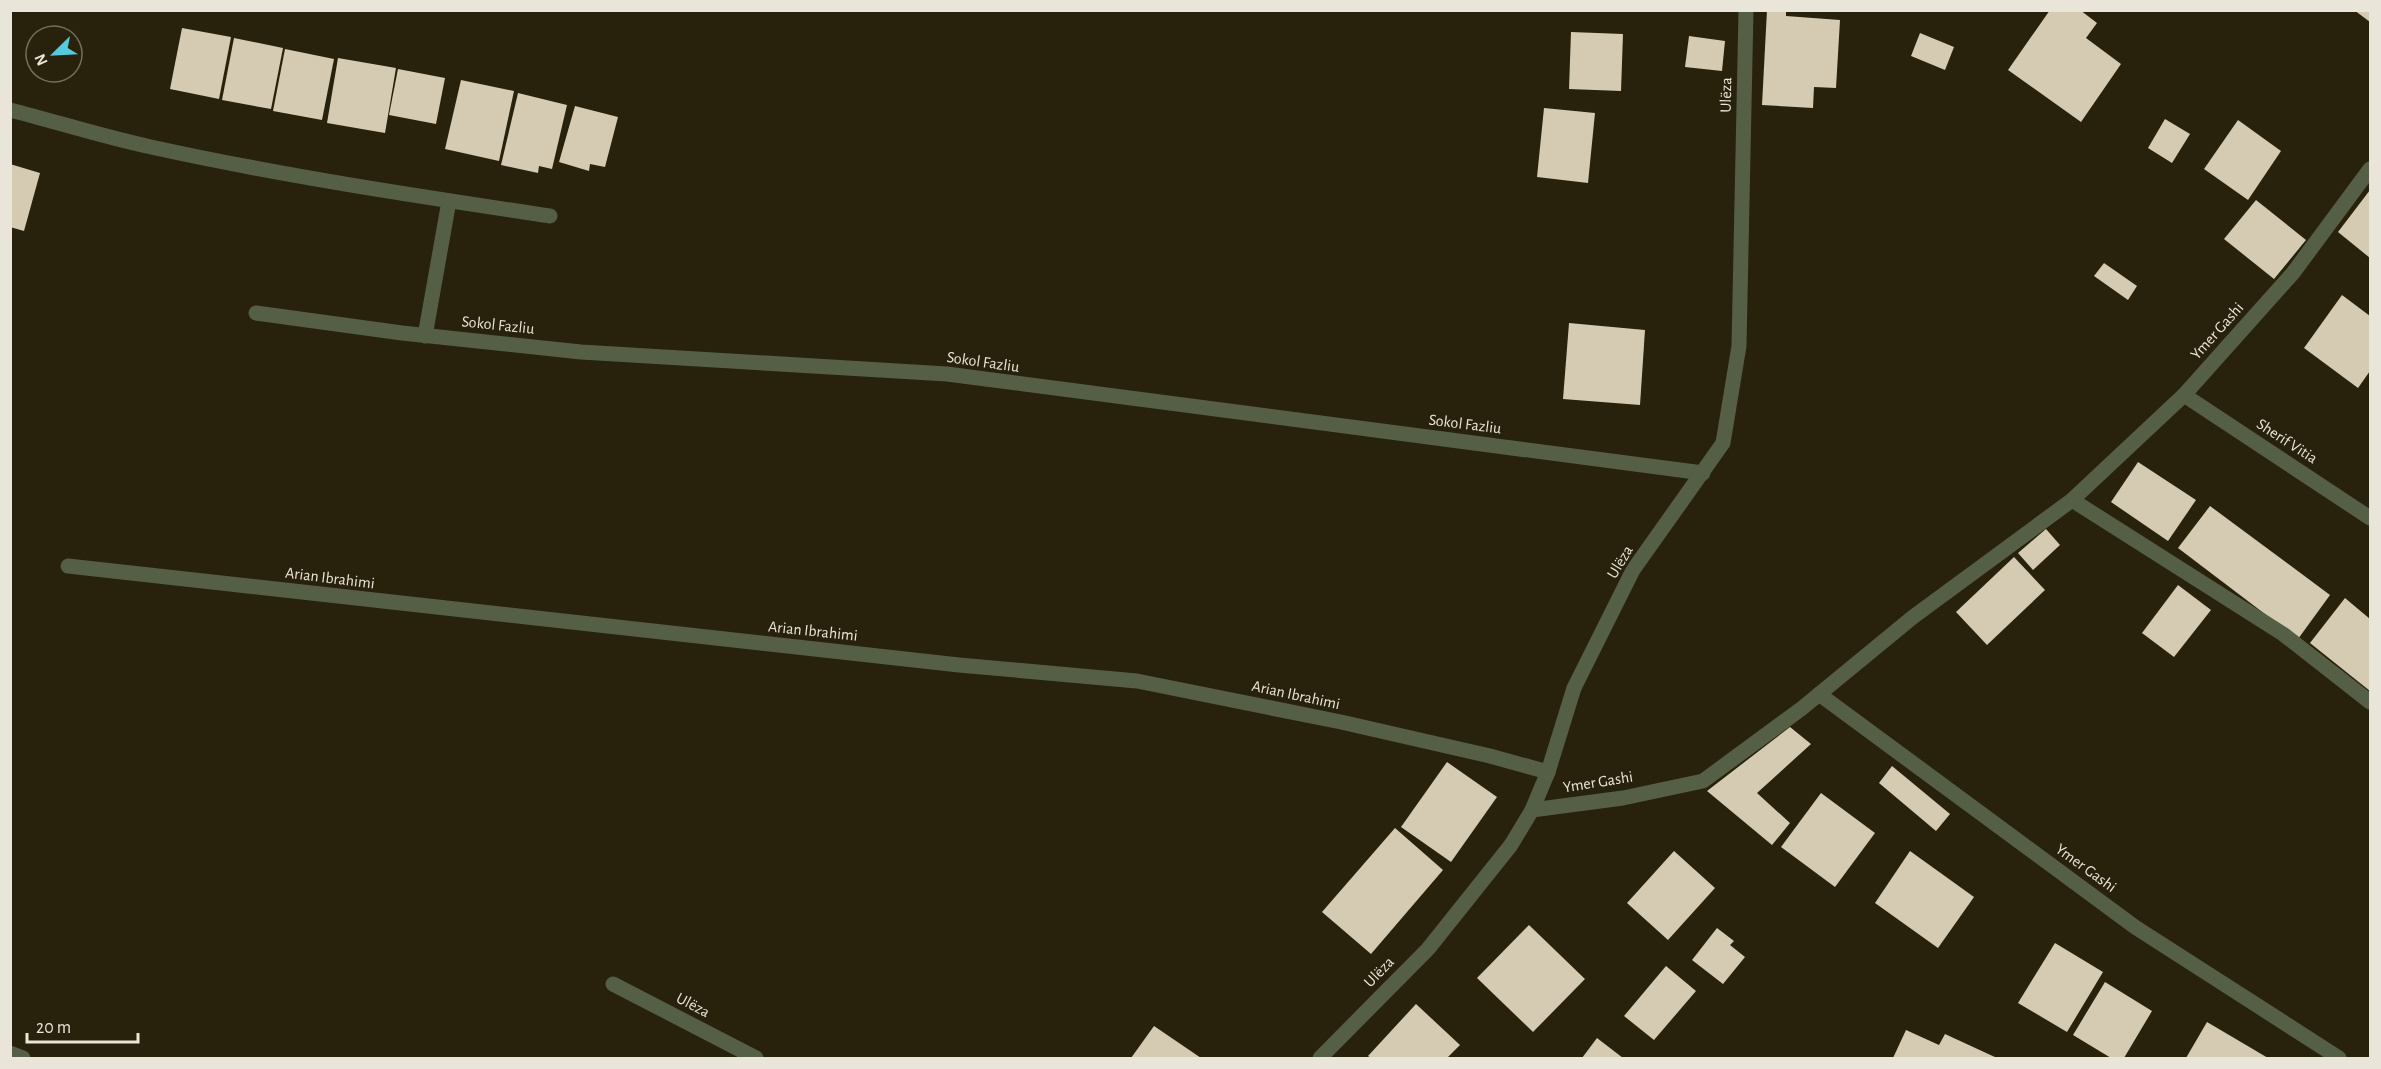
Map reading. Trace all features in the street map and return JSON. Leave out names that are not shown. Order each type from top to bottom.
[{"type":"street","name":"Ulëza","points":[[1320,1058],[1428,949],[1511,845],[1532,810],[1548,772],[1574,688],[1634,570],[1723,443],[1739,346],[1746,10]]},
{"type":"street","points":[[10,110],[150,147],[449,201],[550,216]]},
{"type":"street","name":"Ymer Gashi","points":[[1532,810],[1623,798],[1703,781],[1820,694],[1913,617],[2072,500],[2184,395],[2293,273],[2370,169]]},
{"type":"street","points":[[425,336],[449,201]]},
{"type":"street","name":"Sokol Fazliu","points":[[256,313],[425,336],[581,352],[947,374],[1073,393],[1703,473]]},
{"type":"street","name":"Sherif Vitia","points":[[2184,395],[2370,518]]},
{"type":"street","points":[[2072,500],[2283,634],[2370,702]]},
{"type":"street","name":"Arian Ibrahimi","points":[[68,566],[948,664],[1137,681],[1341,722],[1490,756],[1548,772]]},
{"type":"street","name":"Ymer Gashi","points":[[1820,694],[2135,927],[2339,1059]]},
{"type":"street","name":"Ulëza","points":[[613,984],[756,1059]]},
{"type":"street","points":[[10,1053],[23,1059]]},
{"type":"building","points":[[1767,10],[1786,10],[1786,16],[1840,20],[1836,88],[1814,87],[1813,108],[1762,105]]},
{"type":"building","points":[[2050,10],[2080,10],[2097,23],[2086,38],[2121,64],[2081,122],[2008,70]]},
{"type":"building","points":[[2354,10],[2370,10],[2370,22]]},
{"type":"building","points":[[182,28],[231,37],[219,99],[170,89]]},
{"type":"building","points":[[1571,32],[1623,34],[1621,91],[1569,89]]},
{"type":"building","points":[[1920,33],[1954,47],[1945,70],[1911,56]]},
{"type":"building","points":[[1689,36],[1725,41],[1722,71],[1685,67]]},
{"type":"building","points":[[234,38],[283,48],[271,109],[222,100]]},
{"type":"building","points":[[285,49],[334,59],[322,120],[273,111]]},
{"type":"building","points":[[338,58],[396,68],[385,133],[327,123]]},
{"type":"building","points":[[398,69],[445,78],[436,124],[389,115]]},
{"type":"building","points":[[461,80],[514,91],[499,161],[445,149]]},
{"type":"building","points":[[518,93],[567,105],[552,169],[539,166],[538,173],[501,165]]},
{"type":"building","points":[[575,106],[618,117],[605,167],[590,164],[589,171],[559,162]]},
{"type":"building","points":[[1544,108],[1595,113],[1588,183],[1537,177]]},
{"type":"building","points":[[2165,119],[2190,134],[2172,163],[2148,148]]},
{"type":"building","points":[[2238,120],[2281,151],[2248,200],[2204,169]]},
{"type":"building","points":[[10,164],[40,173],[24,231],[10,227]]},
{"type":"building","points":[[2370,190],[2370,258],[2338,232]]},
{"type":"building","points":[[2256,200],[2306,240],[2274,279],[2224,239]]},
{"type":"building","points":[[2104,263],[2137,286],[2128,300],[2094,276]]},
{"type":"building","points":[[2342,295],[2370,316],[2370,371],[2358,388],[2304,348]]},
{"type":"building","points":[[1569,323],[1645,330],[1640,405],[1563,399]]},
{"type":"building","points":[[2138,462],[2196,500],[2168,541],[2111,502]]},
{"type":"building","points":[[2210,506],[2330,595],[2298,639],[2178,548]]},
{"type":"building","points":[[2046,529],[2060,545],[2033,570],[2018,553]]},
{"type":"building","points":[[2014,557],[2045,590],[1987,645],[1956,612]]},
{"type":"building","points":[[2178,585],[2211,610],[2174,657],[2142,633]]},
{"type":"building","points":[[2345,598],[2370,619],[2370,691],[2310,643]]},
{"type":"building","points":[[1790,727],[1811,744],[1757,793],[1790,823],[1772,845],[1707,791]]},
{"type":"building","points":[[1447,762],[1497,797],[1451,862],[1401,827]]},
{"type":"building","points":[[1892,766],[1950,814],[1936,831],[1879,783]]},
{"type":"building","points":[[1821,793],[1875,833],[1835,887],[1781,847]]},
{"type":"building","points":[[1395,828],[1443,870],[1371,954],[1322,912]]},
{"type":"building","points":[[1674,851],[1715,888],[1668,940],[1627,903]]},
{"type":"building","points":[[1910,851],[1974,897],[1938,948],[1875,903]]},
{"type":"building","points":[[1529,925],[1585,979],[1533,1032],[1477,978]]},
{"type":"building","points":[[1717,928],[1734,941],[1730,945],[1745,957],[1723,984],[1692,960]]},
{"type":"building","points":[[2055,943],[2103,972],[2067,1032],[2018,1003]]},
{"type":"building","points":[[1666,966],[1696,991],[1654,1040],[1624,1016]]},
{"type":"building","points":[[2105,982],[2152,1011],[2124,1058],[2111,1058],[2073,1035]]},
{"type":"building","points":[[1416,1004],[1460,1045],[1447,1058],[1371,1058],[1368,1056]]},
{"type":"building","points":[[2207,1022],[2268,1058],[2186,1058]]},
{"type":"building","points":[[1154,1026],[1201,1058],[1131,1058]]},
{"type":"building","points":[[1906,1030],[1939,1045],[1945,1034],[1997,1058],[1893,1058]]},
{"type":"building","points":[[1597,1038],[1623,1058],[1582,1058]]}]
